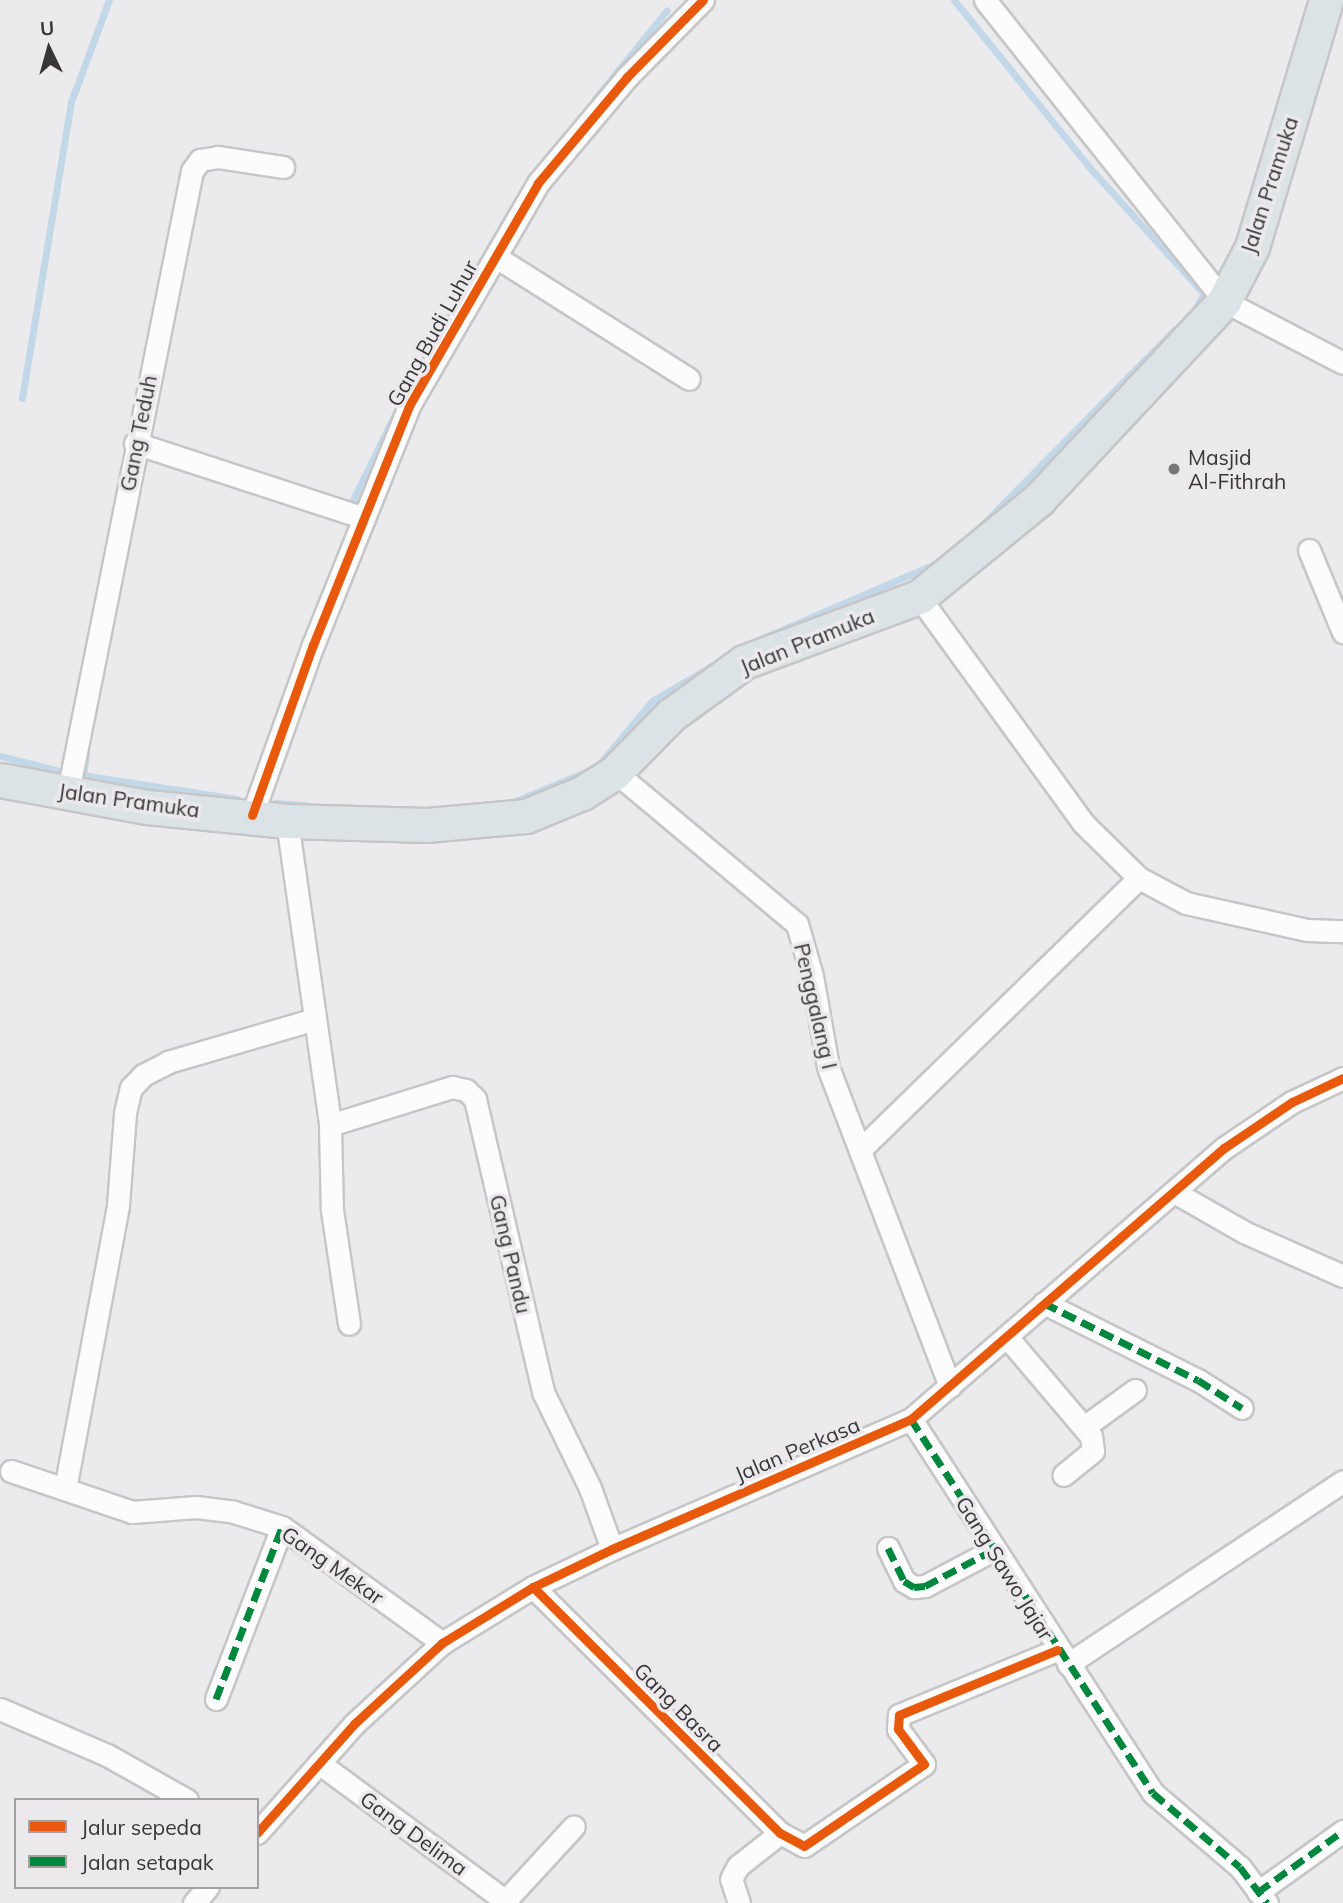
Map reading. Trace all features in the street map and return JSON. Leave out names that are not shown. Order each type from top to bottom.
[{"type":"main road","name":"Jalan Pramuka","points":[[1,785],[68,792],[147,807],[251,815],[287,821],[427,825],[526,816],[582,793],[615,772],[671,715],[744,662],[919,597],[1039,499],[1224,301],[1252,247],[1326,0]]},
{"type":"street","name":"Gang Budi Luhur","points":[[251,815],[410,404],[538,183],[627,77],[703,0]]},
{"type":"street","points":[[985,0],[1224,301],[1343,363]]},
{"type":"street","name":"Gang Teduh","points":[[68,792],[135,443],[192,171],[200,160],[218,157],[283,167]]},
{"type":"street","points":[[496,257],[689,379]]},
{"type":"street","points":[[135,443],[364,518]]},
{"type":"street","points":[[1309,550],[1343,632]]},
{"type":"street","points":[[919,597],[1083,823],[1139,878],[1186,903],[1307,930],[1343,930]]},
{"type":"street","name":"Penggalang I","points":[[615,772],[797,924],[812,976],[828,1067],[950,1386]]},
{"type":"street","points":[[287,821],[330,1125],[332,1210],[349,1324]]},
{"type":"street","points":[[861,1149],[1139,878]]},
{"type":"street","points":[[65,1489],[118,1205],[125,1113],[131,1088],[143,1075],[168,1062],[315,1019]]},
{"type":"street","name":"Jalan Perkasa","points":[[259,1831],[320,1763],[442,1643],[533,1587],[612,1549],[911,1419],[1174,1192],[1258,1125],[1292,1102],[1343,1078]]},
{"type":"street","name":"Gang Pandu","points":[[330,1125],[453,1087],[466,1090],[475,1099],[543,1392],[590,1488],[612,1549]]},
{"type":"street","points":[[1174,1192],[1244,1232],[1343,1276]]},
{"type":"street","points":[[1044,1303],[1198,1380],[1242,1408]]},
{"type":"street","points":[[1007,1337],[1091,1436],[1094,1451],[1063,1475]]},
{"type":"street","points":[[1084,1427],[1135,1390]]},
{"type":"street","name":"Gang Sawo Jajar","points":[[911,1419],[1062,1657],[1153,1793],[1240,1867],[1262,1897]]},
{"type":"street","name":"Gang Mekar","points":[[11,1471],[132,1512],[196,1507],[234,1512],[282,1527],[442,1643]]},
{"type":"street","points":[[1062,1657],[1343,1481]]},
{"type":"street","points":[[216,1699],[282,1527]]},
{"type":"street","points":[[888,1548],[904,1581],[914,1587],[925,1586],[993,1550]]},
{"type":"street","name":"Gang Basra","points":[[533,1587],[780,1833],[804,1846],[924,1764],[898,1729],[899,1715],[1062,1657]]},
{"type":"street","points":[[0,1709],[107,1755],[183,1798]]},
{"type":"street","name":"Gang Delima","points":[[320,1763],[507,1902]]},
{"type":"street","points":[[507,1902],[574,1826]]},
{"type":"street","points":[[1262,1897],[1343,1831]]},
{"type":"street","points":[[739,1903],[730,1879],[738,1866],[780,1833]]},
{"type":"street","points":[[194,1903],[206,1889]]},
{"type":"waterway","points":[[22,398],[71,102],[109,0]]},
{"type":"waterway","points":[[954,0],[1089,167],[1204,294]]},
{"type":"waterway","points":[[595,99],[667,10]]},
{"type":"waterway","points":[[409,386],[508,215]]},
{"type":"waterway","points":[[1196,308],[1204,293]]},
{"type":"waterway","points":[[980,527],[1175,329]]},
{"type":"waterway","points":[[349,508],[394,416]]},
{"type":"waterway","points":[[751,643],[939,562]]},
{"type":"waterway","points":[[511,803],[597,767],[652,701],[713,665]]},
{"type":"waterway","points":[[83,775],[86,754]]},
{"type":"waterway","points":[[0,756],[56,770]]},
{"type":"waterway","points":[[82,775],[237,799]]},
{"type":"waterway","points":[[276,803],[307,805]]},
{"type":"marked path","points":[[1044,1303],[1198,1380],[1242,1408]]},
{"type":"marked path","points":[[911,1419],[1153,1793],[1240,1867],[1267,1903]]},
{"type":"marked path","points":[[216,1699],[282,1527]]},
{"type":"marked path","points":[[888,1548],[904,1581],[914,1587],[925,1586],[993,1550]]},
{"type":"marked path","points":[[1258,1892],[1343,1831]]},
{"type":"cycle path","points":[[252,815],[313,645],[410,404],[538,183],[627,77],[703,0]]},
{"type":"cycle path","points":[[259,1831],[354,1724],[442,1643],[533,1587],[612,1549],[911,1419],[1224,1148],[1292,1102],[1343,1078]]},
{"type":"cycle path","points":[[533,1587],[780,1833],[804,1846],[924,1764],[898,1729],[899,1715],[1057,1650]]},
{"type":"place","name":"Masjid Al-Fithrah","points":[[1174,469]]}]
